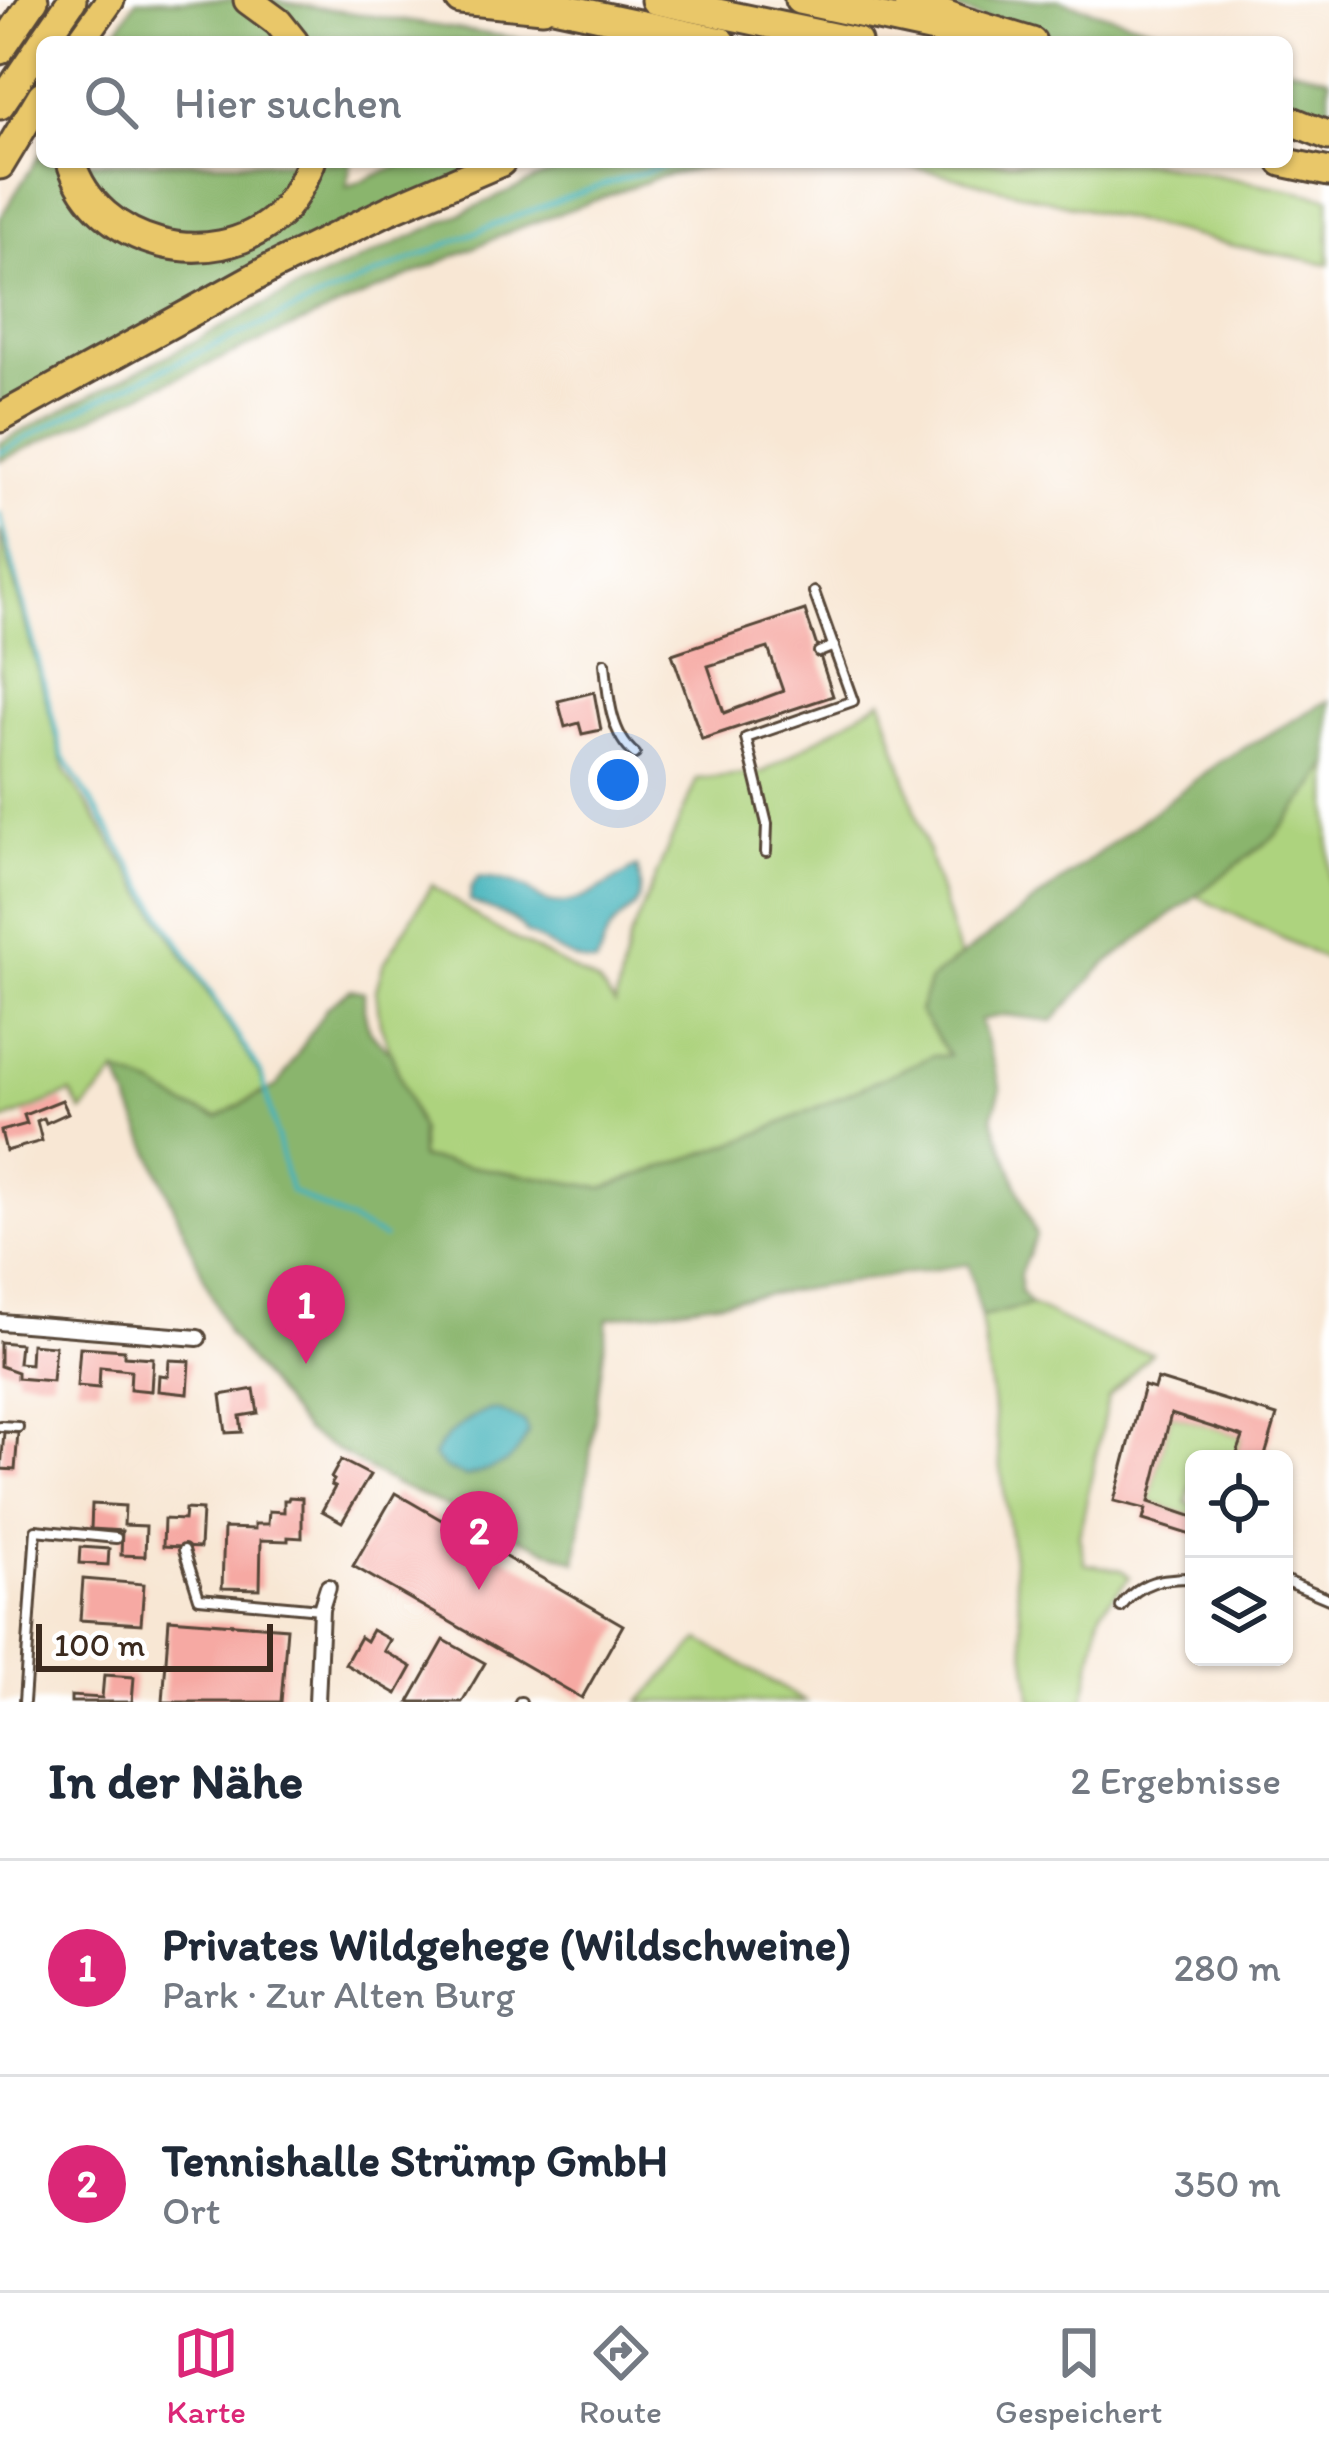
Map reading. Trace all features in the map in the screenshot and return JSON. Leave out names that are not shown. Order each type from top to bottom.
[{"type":"highway","points":[[0,50],[34,0]]},
{"type":"highway","points":[[47,36],[72,0]]},
{"type":"highway","points":[[248,0],[289,36]]},
{"type":"highway","points":[[460,0],[584,12]]},
{"type":"highway","points":[[526,0],[694,36]]},
{"type":"highway","points":[[655,0],[828,36]]},
{"type":"highway","points":[[799,0],[967,36]]},
{"type":"highway","points":[[907,0],[1012,36]]},
{"type":"highway","points":[[0,105],[36,52]]},
{"type":"highway","points":[[0,165],[36,105]]},
{"type":"highway","points":[[1293,122],[1329,138]]},
{"type":"highway","points":[[1293,132],[1329,138]]},
{"type":"highway","points":[[1293,164],[1329,172]]},
{"type":"highway","points":[[72,168],[102,213],[141,238],[176,248],[213,247],[244,238],[276,217],[300,189],[309,168]]},
{"type":"highway","points":[[0,418],[273,267],[487,168]]},
{"type":"street","points":[[0,1322],[198,1338]]},
{"type":"street","points":[[317,1702],[321,1609],[328,1587]]},
{"type":"lane","points":[[766,852],[767,824],[746,738],[853,701],[814,592]]},
{"type":"lane","points":[[820,652],[834,646]]},
{"type":"lane","points":[[605,663],[609,700],[622,744],[635,754]]},
{"type":"lane","points":[[0,1426],[18,1427]]},
{"type":"lane","points":[[24,1702],[36,1531],[116,1538]]},
{"type":"lane","points":[[184,1550],[199,1598],[321,1609]]},
{"type":"lane","points":[[1121,1607],[1143,1585],[1185,1578]]},
{"type":"lane","points":[[1293,1584],[1329,1599]]},
{"type":"green space","points":[[136,0],[271,0],[501,36],[114,36]]},
{"type":"green space","points":[[934,0],[1059,0],[1178,36],[1038,36]]},
{"type":"green space","points":[[1293,68],[1329,77],[1329,115],[1293,107]]},
{"type":"green space","points":[[36,161],[36,168],[350,168],[347,187],[394,168],[486,168],[0,412],[0,218]]},
{"type":"green space","points":[[565,168],[702,168],[659,177],[516,229],[0,461],[0,443],[5,440],[279,297]]},
{"type":"green space","points":[[918,168],[1178,168],[1329,197],[1329,264],[1235,246]]},
{"type":"green space","points":[[0,531],[65,770],[266,1090],[218,1117],[117,1073],[82,1112],[71,1093],[0,1122]]},
{"type":"green space","points":[[882,700],[960,958],[930,980],[950,1056],[748,1138],[603,1188],[419,1158],[420,1130],[380,1024],[376,990],[383,965],[432,885],[489,925],[599,984],[615,1005],[629,940],[697,779],[763,772]]},
{"type":"green space","points":[[1329,700],[1329,763],[1275,836],[1103,966],[1053,1021],[1005,1015],[980,1020],[1001,1089],[992,1117],[1036,1236],[1020,1274],[1020,1291],[1031,1305],[981,1317],[969,1264],[608,1318],[576,1562],[392,1483],[305,1431],[228,1334],[117,1073],[218,1117],[278,1085],[327,1007],[351,989],[364,992],[369,1031],[391,1053],[420,1130],[420,1158],[603,1188],[748,1138],[932,1056],[949,1056],[919,1011],[930,980],[1218,763]]},
{"type":"green space","points":[[1329,763],[1329,961],[1195,895],[1275,836]]},
{"type":"green space","points":[[1031,1305],[1111,1343],[1152,1353],[1108,1398],[1079,1536],[1085,1564],[1122,1570],[1130,1577],[1101,1610],[1084,1702],[1032,1702],[981,1317]]},
{"type":"green space","points":[[1171,1414],[1243,1437],[1238,1450],[1185,1450],[1185,1514],[1149,1502]]},
{"type":"green space","points":[[700,1640],[806,1702],[640,1702]]},
{"type":"water","points":[[637,867],[637,903],[613,926],[596,964],[560,952],[509,917],[470,901],[471,887],[479,877],[509,882],[541,899],[566,903]]},
{"type":"water","points":[[489,1410],[524,1422],[528,1432],[517,1452],[504,1464],[466,1477],[444,1468],[433,1456],[443,1441]]},
{"type":"building","points":[[805,610],[833,696],[702,739],[672,654]],"holes":[[[768,648],[783,691],[724,713],[708,666]]]},
{"type":"building","points":[[594,692],[601,730],[582,734],[579,723],[565,727],[558,701]]},
{"type":"building","points":[[62,1100],[68,1113],[46,1123],[44,1118],[37,1121],[42,1141],[6,1151],[1,1131],[27,1124],[24,1115]]},
{"type":"building","points":[[0,1342],[20,1344],[18,1363],[30,1364],[31,1344],[55,1346],[52,1381],[17,1378],[17,1372],[0,1366]]},
{"type":"building","points":[[80,1347],[153,1358],[151,1391],[130,1389],[131,1370],[100,1367],[99,1388],[77,1386]]},
{"type":"building","points":[[169,1360],[190,1361],[188,1394],[158,1391],[159,1375],[168,1376]]},
{"type":"building","points":[[1157,1379],[1277,1416],[1267,1450],[1238,1450],[1243,1437],[1171,1414],[1149,1502],[1185,1514],[1185,1533],[1143,1520],[1146,1509],[1114,1501],[1144,1386],[1154,1389]]},
{"type":"building","points":[[254,1389],[258,1413],[240,1416],[242,1432],[226,1433],[221,1395]]},
{"type":"building","points":[[4,1432],[18,1433],[15,1470],[1,1469]]},
{"type":"building","points":[[341,1460],[370,1475],[342,1522],[322,1511],[335,1487],[331,1478]]},
{"type":"building","points":[[395,1493],[623,1625],[582,1698],[353,1566]]},
{"type":"building","points":[[302,1498],[302,1538],[261,1540],[260,1589],[222,1588],[224,1528],[255,1529],[255,1524],[268,1524],[269,1511],[284,1512],[284,1500]]},
{"type":"building","points":[[92,1504],[125,1506],[124,1525],[146,1526],[145,1556],[121,1555],[122,1531],[91,1529]]},
{"type":"building","points":[[185,1509],[202,1510],[200,1548],[163,1546],[164,1519],[184,1520]]},
{"type":"building","points":[[80,1547],[109,1549],[108,1565],[79,1563]]},
{"type":"building","points":[[83,1579],[144,1584],[141,1624],[80,1620]]},
{"type":"building","points":[[169,1619],[287,1628],[281,1702],[163,1702]]},
{"type":"building","points":[[372,1630],[390,1640],[384,1651],[412,1667],[397,1694],[345,1664],[360,1637],[366,1641]]},
{"type":"building","points":[[444,1640],[485,1663],[462,1702],[409,1702]]},
{"type":"building","points":[[104,1675],[134,1677],[132,1702],[71,1702],[71,1696],[102,1698]]},
{"type":"waterway","points":[[0,453],[154,373],[402,263],[539,208],[659,168]]},
{"type":"waterway","points":[[0,514],[63,756],[261,1073],[290,1191],[384,1238]]},
{"type":"place","name":"Privates Wildgehege (Wildschweine)","points":[[306,1364]]},
{"type":"place","name":"Tennishalle Strümp GmbH","points":[[479,1590]]}]
